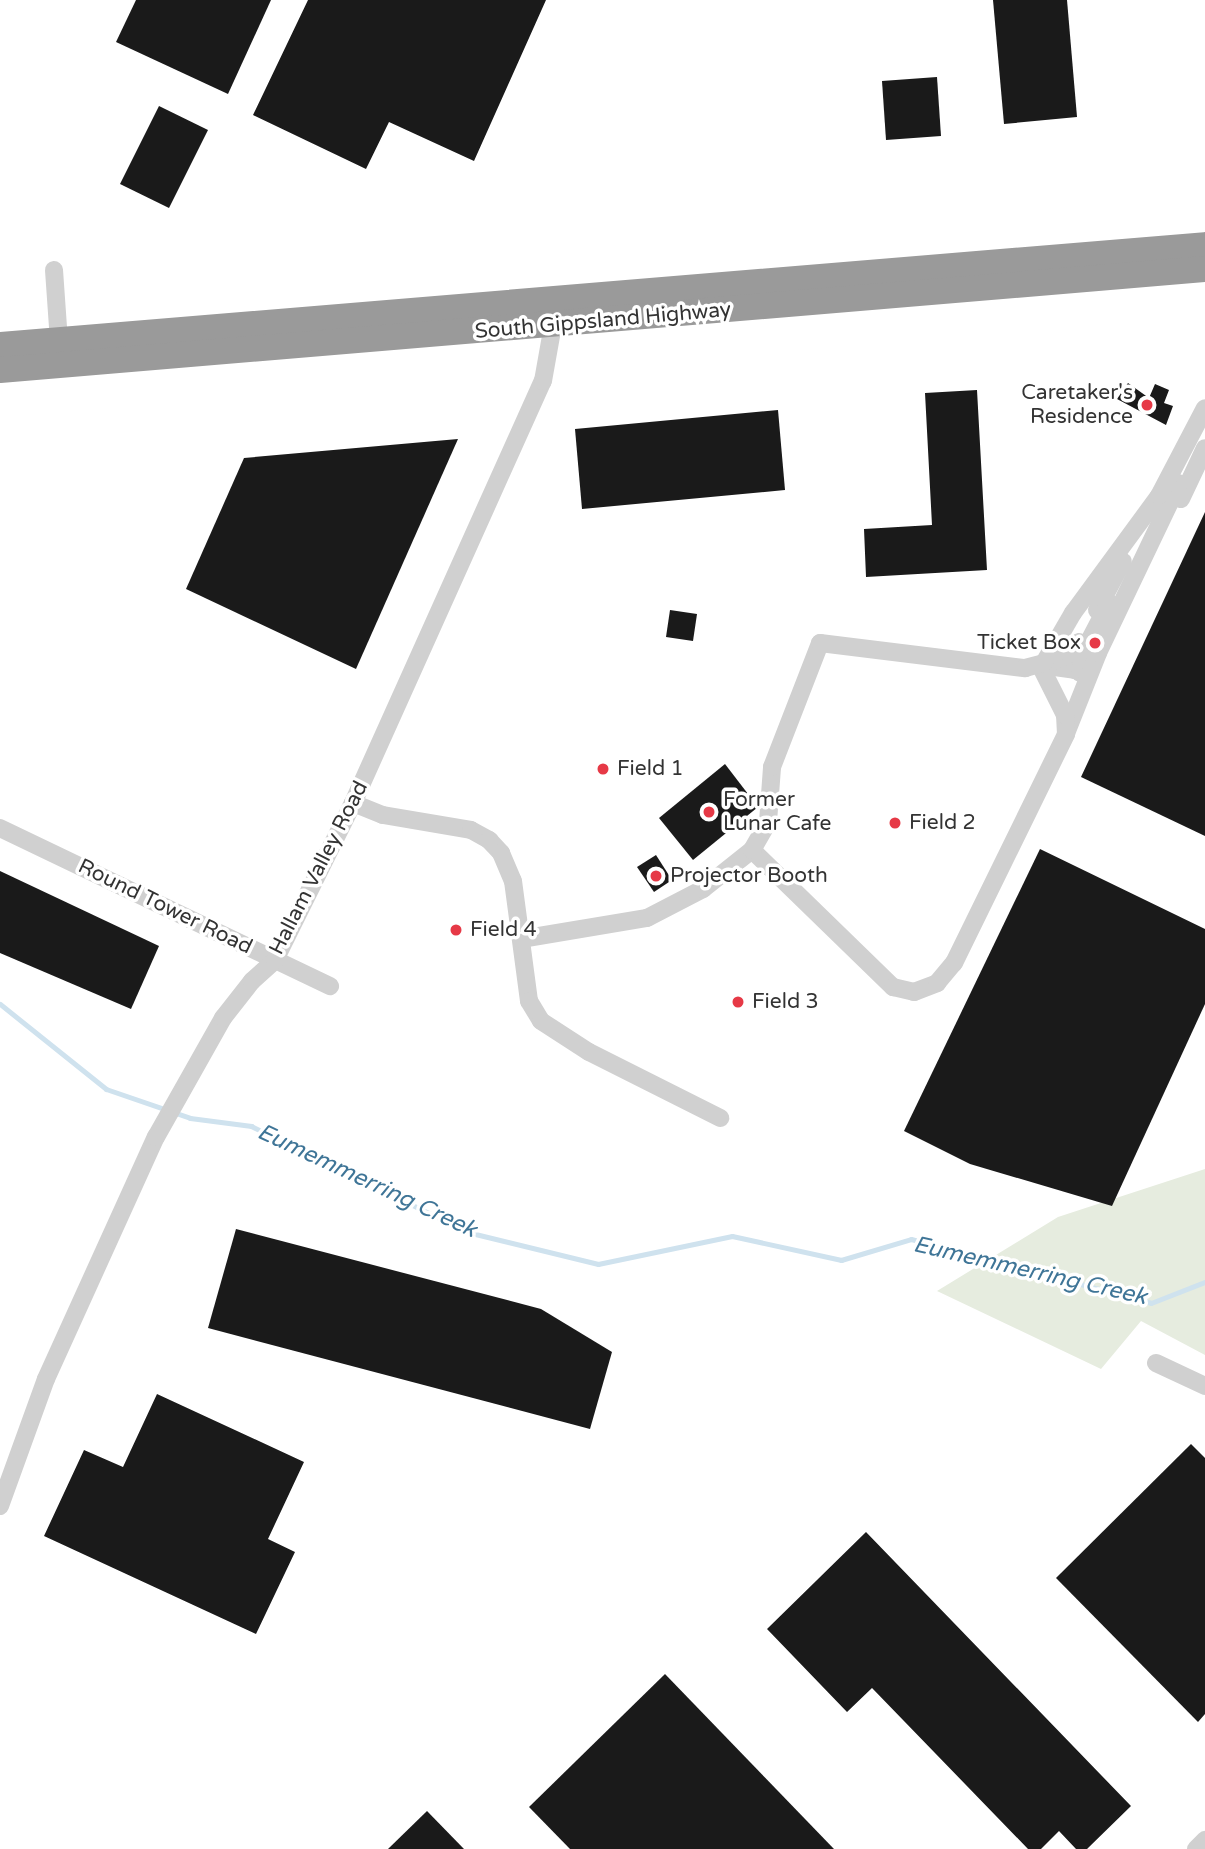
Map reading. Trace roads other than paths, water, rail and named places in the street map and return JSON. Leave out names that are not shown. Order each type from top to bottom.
[{"type":"highway","name":"South Gippsland Highway","points":[[963,279],[1205,245]]},
{"type":"highway","name":"South Gippsland Highway","points":[[0,370],[59,354],[543,310],[963,279],[1205,269]]},
{"type":"highway","name":"South Gippsland Highway","points":[[0,345],[59,354]]},
{"type":"street","points":[[54,270],[59,354]]},
{"type":"street","name":"Hallam Valley Road","points":[[0,1506],[46,1379],[156,1136],[185,1081],[230,1009],[275,960],[353,803],[543,381],[543,310]]},
{"type":"street","points":[[1066,734],[1087,658],[1159,496],[1205,408]]},
{"type":"street","points":[[752,850],[883,980],[904,991],[925,989],[937,983],[954,963],[1066,734],[1087,658],[1205,430]]},
{"type":"street","points":[[521,939],[647,919],[703,889],[752,850],[768,822],[772,766],[820,643],[1025,668],[1087,658],[1205,448]]},
{"type":"street","points":[[1047,666],[1159,496]]},
{"type":"street","points":[[1047,666],[1062,659],[1087,658]]},
{"type":"street","points":[[1047,666],[1065,715],[1066,734]]},
{"type":"street","points":[[353,803],[383,815],[471,830],[489,840],[511,874],[529,1002],[541,1021],[589,1052],[720,1118]]},
{"type":"street","name":"Round Tower Road","points":[[0,828],[330,986]]},
{"type":"street","points":[[1156,1363],[1205,1385]]},
{"type":"street","points":[[1196,1849],[1205,1840]]},
{"type":"waterway","name":"Eumemmerring Creek","points":[[0,1004],[106,1089],[190,1118],[251,1126],[467,1232],[598,1264],[732,1236],[841,1260],[911,1239],[1151,1303],[1205,1282]]},
{"type":"place","name":"Caretaker's Residence","points":[[1147,405]]},
{"type":"place","name":"Ticket Box","points":[[1095,643]]},
{"type":"place","name":"Field 1","points":[[603,769]]},
{"type":"place","name":"Former Lunar Cafe","points":[[709,812]]},
{"type":"place","name":"Field 2","points":[[895,823]]},
{"type":"place","name":"Projector Booth","points":[[656,876]]},
{"type":"place","name":"Field 4","points":[[456,930]]},
{"type":"place","name":"Field 3","points":[[738,1002]]}]
